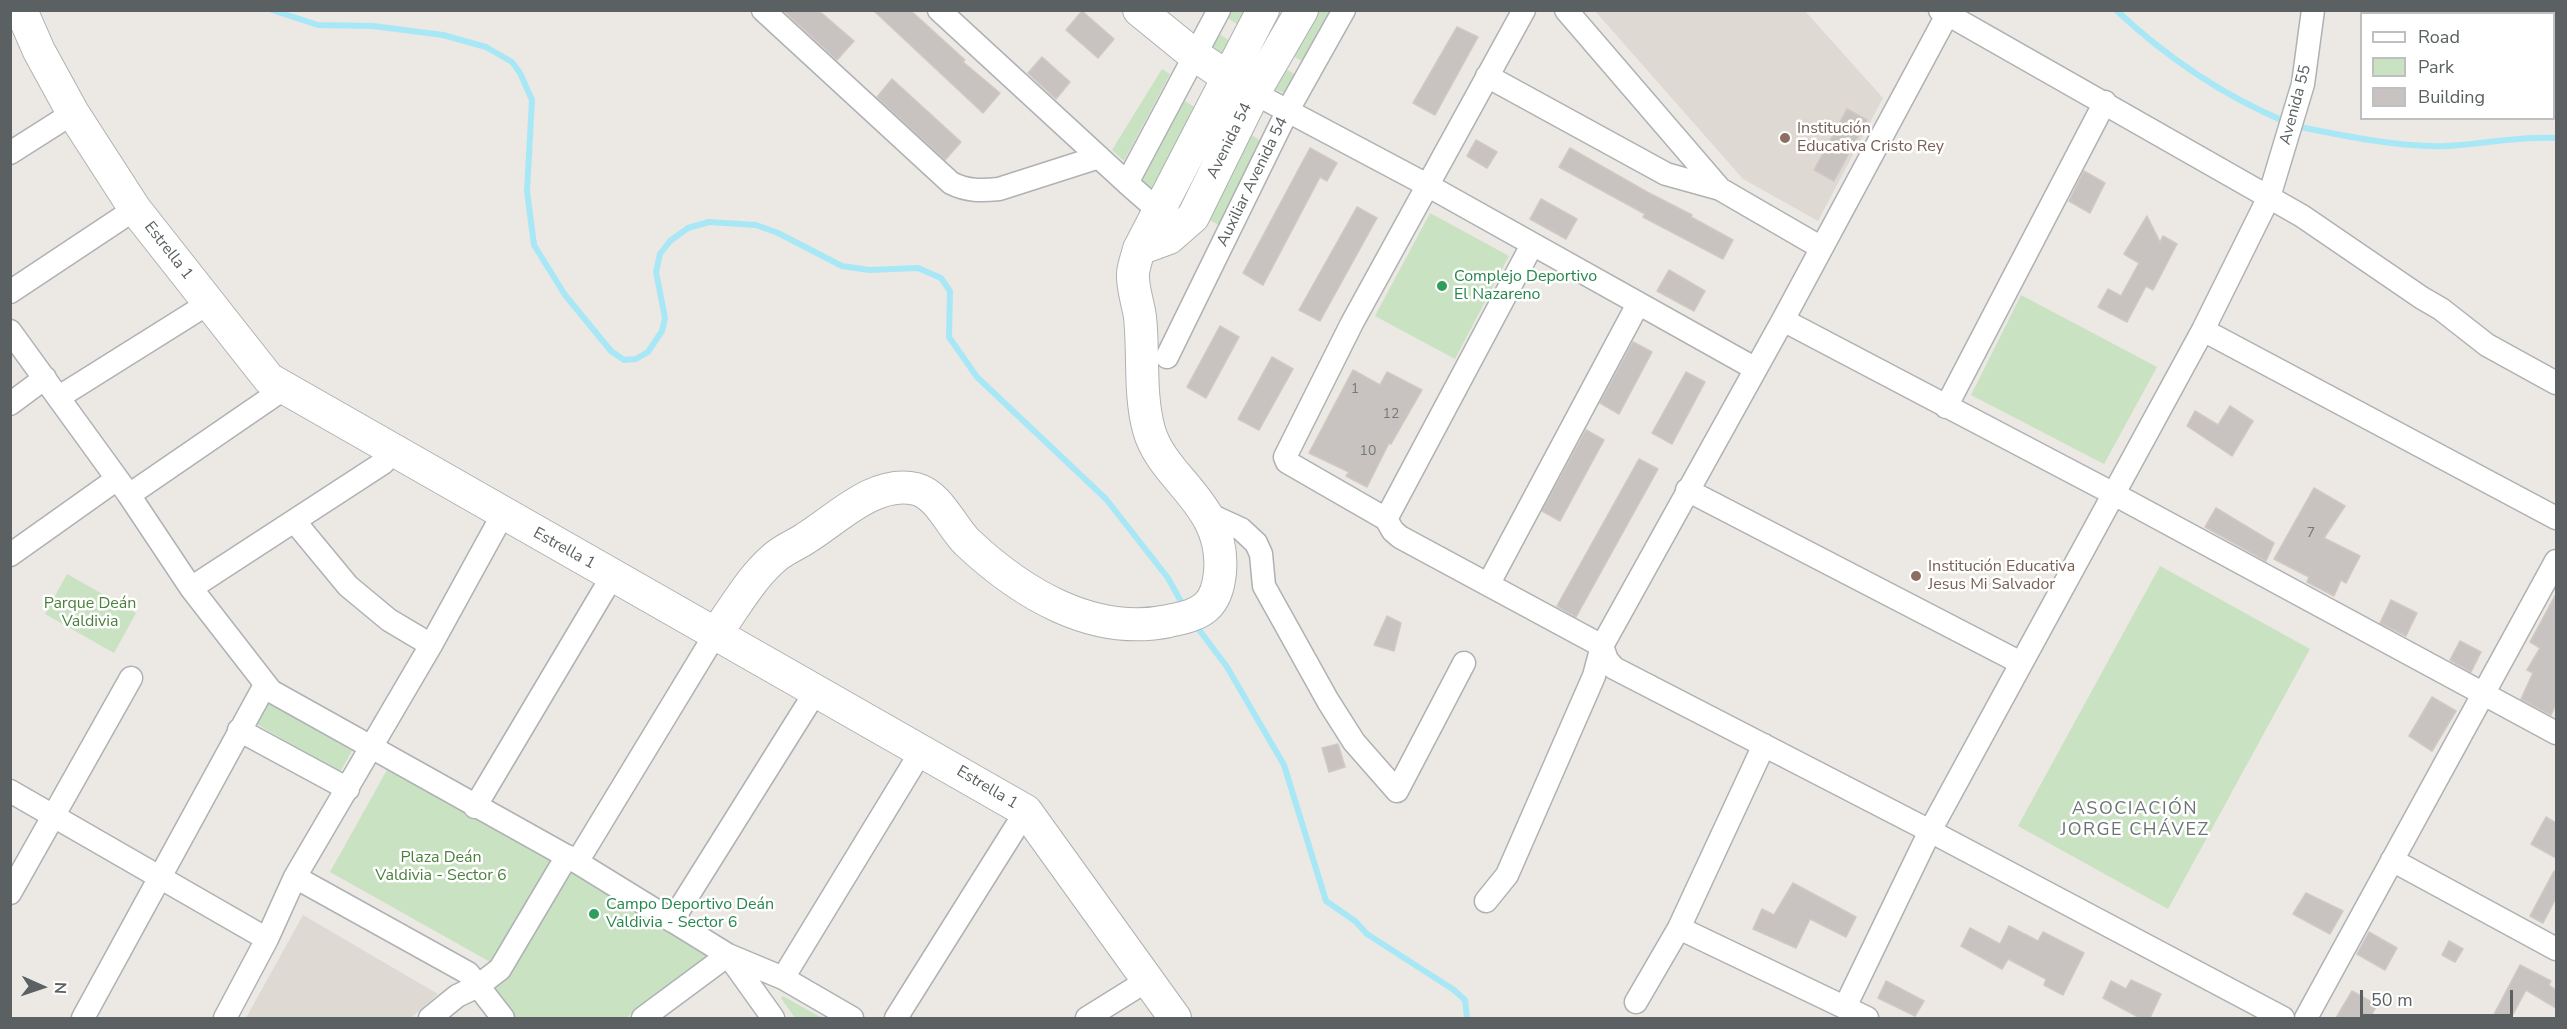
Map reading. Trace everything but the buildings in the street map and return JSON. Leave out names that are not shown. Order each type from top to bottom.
[{"type":"street","points":[[10,14],[16,10]]},
{"type":"street","name":"Estrella 1","points":[[21,10],[39,51],[73,113],[135,208],[269,379],[1026,811],[1175,1018]]},
{"type":"street","points":[[763,10],[951,183],[962,188],[983,191],[999,189],[1099,157]]},
{"type":"street","points":[[939,10],[1127,183],[1172,218]]},
{"type":"street","points":[[1139,10],[1193,54],[1241,86],[1427,185],[1754,368]]},
{"type":"street","points":[[1127,183],[1193,54],[1219,10]]},
{"type":"street","name":"Avenida 54","points":[[716,633],[773,558],[808,538],[850,506],[884,492],[907,488],[918,490],[936,503],[965,540],[1030,590],[1083,618],[1122,625],[1161,623],[1189,617],[1208,606],[1220,580],[1221,563],[1218,544],[1199,500],[1158,450],[1149,432],[1145,412],[1140,315],[1133,274],[1139,249],[1172,218],[1192,217],[1241,86],[1263,10]]},
{"type":"street","name":"Avenida 54","points":[[1241,86],[1302,10]]},
{"type":"street","name":"Auxiliar Avenida 54","points":[[1167,357],[1288,110],[1344,10]]},
{"type":"street","points":[[1524,10],[1352,323],[1285,457],[1293,466],[1386,519],[1393,531],[1400,537],[1602,646],[1607,660],[1614,668],[1930,831],[2283,1018]]},
{"type":"street","points":[[1566,10],[1720,189]]},
{"type":"street","name":"Avenida 55","points":[[1845,1007],[1930,831],[2112,493],[2203,330],[2269,197],[2303,84],[2313,10]]},
{"type":"street","points":[[1486,901],[1507,875],[1594,676],[1602,646],[1754,368],[1783,320],[1944,13],[2105,102],[2317,225],[2441,309],[2487,345],[2556,383]]},
{"type":"street","points":[[1487,76],[1666,174],[1720,189],[1820,247]]},
{"type":"street","points":[[1946,407],[2105,102]]},
{"type":"street","points":[[10,153],[73,113]]},
{"type":"street","points":[[10,292],[135,208]]},
{"type":"street","points":[[1386,519],[1532,245]]},
{"type":"street","points":[[59,397],[209,303]]},
{"type":"street","points":[[1489,583],[1638,304]]},
{"type":"street","points":[[1783,320],[2112,493],[2556,733]]},
{"type":"street","points":[[2203,330],[2556,518]]},
{"type":"street","points":[[10,331],[123,487],[192,588],[271,691],[475,807],[572,859],[728,955],[783,978],[852,1018]]},
{"type":"street","points":[[10,405],[45,378]]},
{"type":"street","points":[[10,555],[285,388]]},
{"type":"street","points":[[192,588],[383,463],[395,450]]},
{"type":"street","points":[[1687,490],[2021,663]]},
{"type":"street","points":[[1206,513],[1241,530],[1256,543],[1261,554],[1264,586],[1329,701],[1354,742],[1397,792],[1464,663]]},
{"type":"street","points":[[225,1018],[296,878],[431,645],[503,514]]},
{"type":"street","points":[[294,522],[348,586],[389,620],[431,645]]},
{"type":"street","points":[[2306,1018],[2556,561]]},
{"type":"street","points":[[475,807],[613,575]]},
{"type":"street","points":[[430,1018],[457,996],[478,986],[500,969],[716,633]]},
{"type":"street","points":[[10,892],[131,678]]},
{"type":"street","points":[[83,1018],[265,685]]},
{"type":"street","points":[[672,921],[816,691]]},
{"type":"street","points":[[239,730],[348,789]]},
{"type":"street","points":[[1636,1002],[1679,928],[1764,745]]},
{"type":"street","points":[[783,978],[922,750]]},
{"type":"street","points":[[10,791],[267,939]]},
{"type":"street","points":[[896,1018],[1026,811]]},
{"type":"street","points":[[2392,860],[2556,949]]},
{"type":"street","points":[[296,878],[468,974],[503,1018]]},
{"type":"street","points":[[1679,928],[1867,1018]]},
{"type":"street","points":[[643,1018],[728,955]]},
{"type":"street","points":[[728,955],[773,1018]]},
{"type":"street","points":[[1087,1018],[1148,980]]},
{"type":"shaded area","name":"Institución Educativa Cristo Rey","points":[[1595,11],[1805,11],[1883,98],[1818,221],[1743,179]]},
{"type":"shaded area","points":[[303,915],[438,994],[411,1018],[246,1018]]},
{"type":"green space","points":[[1230,11],[1253,11],[1243,28],[1226,17]]},
{"type":"green space","points":[[1314,11],[1334,11],[1305,63],[1290,54]]},
{"type":"green space","points":[[1218,33],[1234,44],[1225,59],[1211,49]]},
{"type":"green space","points":[[1282,67],[1298,76],[1284,93],[1276,90],[1274,86]]},
{"type":"green space","points":[[1162,69],[1170,74],[1124,161],[1112,150]]},
{"type":"green space","points":[[1182,99],[1199,110],[1157,192],[1141,185],[1141,174]]},
{"type":"green space","points":[[1247,132],[1264,143],[1221,226],[1205,218]]},
{"type":"green space","points":[[1430,213],[1509,256],[1455,359],[1375,316]]},
{"type":"green space","points":[[2021,295],[2157,367],[2104,464],[1971,395]]},
{"type":"green space","points":[[2160,566],[2310,649],[2168,909],[2018,826]]},
{"type":"green space","name":"Parque Deán Valdivia","points":[[67,574],[136,613],[114,653],[45,614]]},
{"type":"green space","points":[[265,701],[352,751],[340,772],[253,722]]},
{"type":"green space","name":"Plaza Deán Valdivia - Sector 6","points":[[387,770],[550,861],[492,963],[330,872]]},
{"type":"green space","name":"Campo Deportivo Deán Valdivia - Sector 6","points":[[572,872],[709,956],[626,1018],[516,1018],[493,987],[511,971]]},
{"type":"green space","points":[[783,996],[822,1018],[795,1018],[781,998]]},
{"type":"waterway","points":[[272,10],[318,25],[373,26],[443,35],[486,47],[512,62],[520,73],[532,100],[527,191],[534,245],[565,295],[611,351],[624,360],[636,359],[648,352],[662,331],[665,318],[656,272],[660,254],[670,241],[688,228],[709,222],[756,225],[778,233],[842,266],[869,270],[918,268],[941,278],[950,291],[949,337],[977,377],[1106,499],[1168,578],[1184,607]]},
{"type":"waterway","points":[[2116,10],[2196,74],[2240,100],[2286,122]]},
{"type":"waterway","points":[[2295,126],[2370,140],[2429,146],[2556,138]]},
{"type":"waterway","points":[[1194,623],[1227,667],[1284,765],[1326,901],[1355,921],[1367,934],[1454,990],[1465,1000],[1467,1018]]},
{"type":"place","name":"Institución Educativa Cristo Rey","points":[[1785,138]]},
{"type":"place","name":"Complejo Deportivo El Nazareno","points":[[1442,286]]},
{"type":"place","name":"Institución Educativa Jesus Mi Salvador","points":[[1916,576]]},
{"type":"place","name":"Campo Deportivo Deán Valdivia - Sector 6","points":[[594,914]]},
{"type":"district","name":"ASOCIACIÓN JORGE CHÁVEZ","points":[[2135,820]]}]
